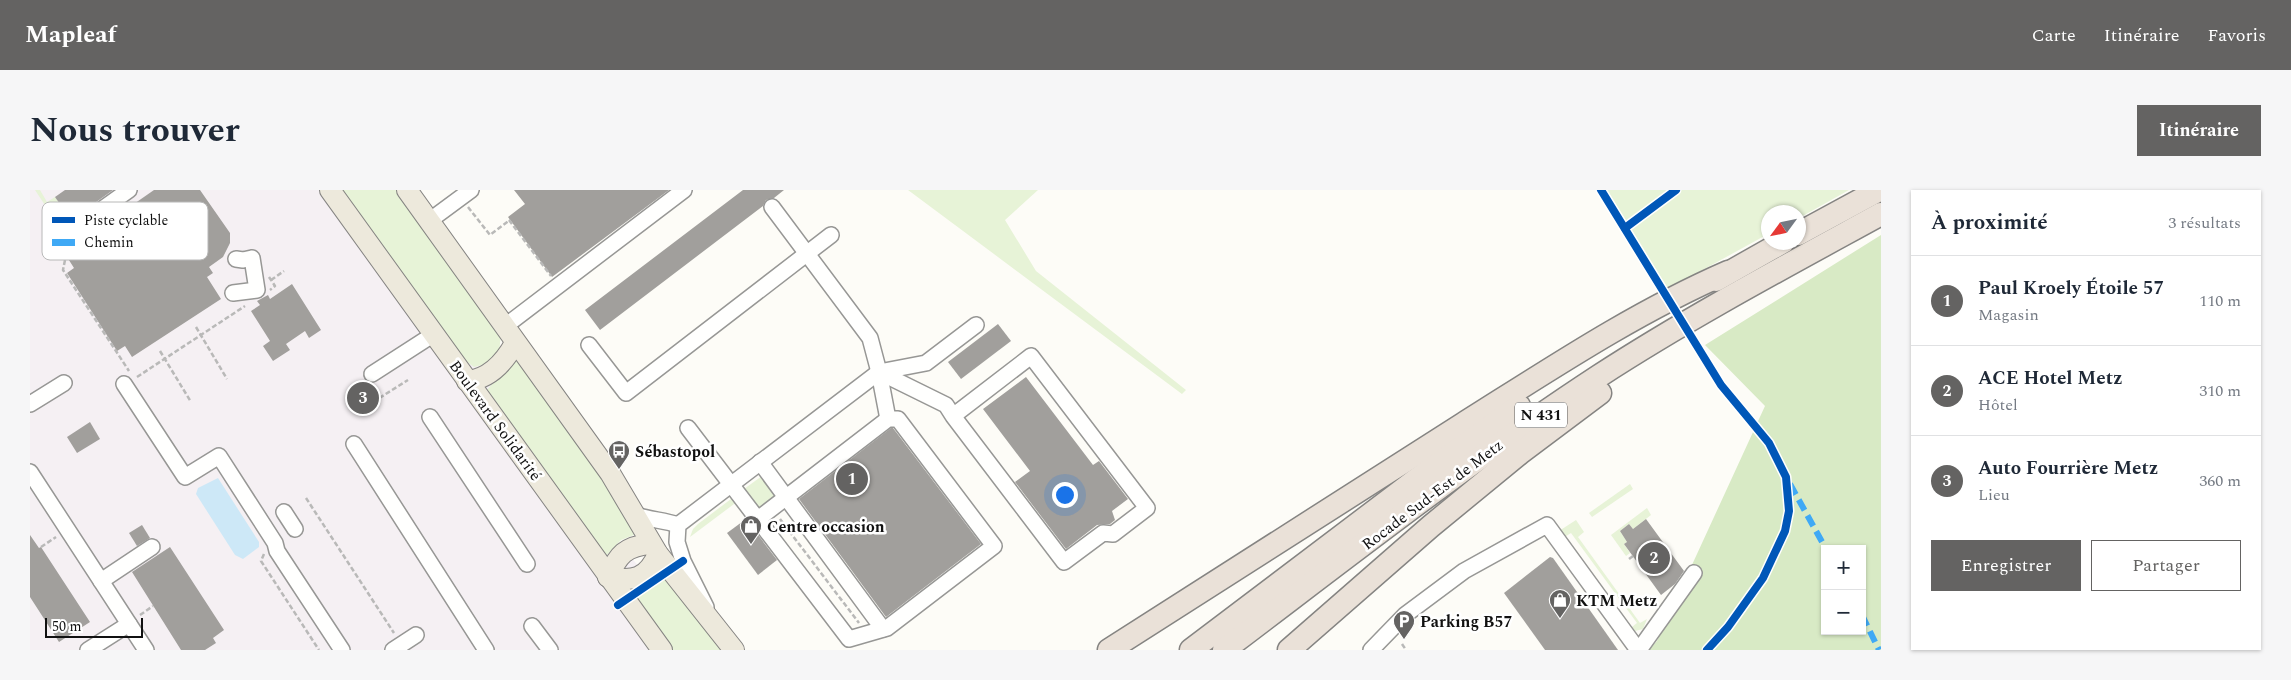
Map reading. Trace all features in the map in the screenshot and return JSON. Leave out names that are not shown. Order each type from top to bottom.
[{"type":"highway","points":[[1806,230],[1879,190]]},
{"type":"highway","name":"Rocade Sud-Est de Metz","points":[[1224,650],[1488,451],[1600,375],[1881,214]]},
{"type":"highway","name":"Rocade Sud-Est de Metz","points":[[1191,650],[1490,426],[1568,373],[1728,272],[1768,250]]},
{"type":"highway","points":[[1109,650],[1287,535],[1617,328],[1682,293],[1728,272]]},
{"type":"highway","points":[[1289,650],[1431,526],[1520,453],[1714,308]]},
{"type":"main road","name":"Boulevard Solidarité","points":[[330,190],[662,650]]},
{"type":"main road","points":[[407,190],[610,473],[654,549],[734,650]]},
{"type":"main road","points":[[467,381],[476,380],[493,371],[508,357],[510,335]]},
{"type":"main road","points":[[636,546],[654,549],[653,566],[638,577],[624,580],[608,577],[620,555],[636,546]]},
{"type":"lane","points":[[112,202],[129,190]]},
{"type":"lane","points":[[430,221],[470,190]]},
{"type":"lane","points":[[510,335],[558,286],[684,190]]},
{"type":"lane","points":[[772,207],[870,338],[888,419]]},
{"type":"lane","points":[[589,345],[626,393],[831,235]]},
{"type":"lane","points":[[233,292],[257,290],[252,258],[236,259]]},
{"type":"lane","points":[[715,626],[683,561],[677,542],[678,524],[879,372],[926,363],[976,325]]},
{"type":"lane","points":[[372,374],[434,334]]},
{"type":"lane","points":[[879,372],[946,405],[953,416],[1064,562],[1103,533],[1113,534],[1148,508],[1031,356],[953,416]]},
{"type":"lane","points":[[129,378],[185,477],[220,456],[270,536],[277,551],[342,650]]},
{"type":"lane","points":[[30,404],[64,383]]},
{"type":"lane","points":[[430,417],[526,564]]},
{"type":"lane","points":[[688,428],[849,639],[883,629],[994,546],[898,419],[888,419],[758,519]]},
{"type":"lane","points":[[354,444],[486,650]]},
{"type":"lane","points":[[760,462],[883,629]]},
{"type":"lane","points":[[30,472],[101,581],[134,620],[146,650]]},
{"type":"lane","points":[[284,512],[295,529]]},
{"type":"lane","points":[[636,515],[655,521],[678,524]]},
{"type":"lane","points":[[1371,650],[1405,615],[1464,571],[1547,525],[1638,650],[1694,573]]},
{"type":"lane","points":[[101,581],[152,547]]},
{"type":"lane","points":[[88,650],[134,620]]},
{"type":"lane","points":[[532,626],[550,650]]},
{"type":"lane","points":[[395,649],[416,635]]},
{"type":"path","points":[[1625,228],[1676,190]]},
{"type":"path","points":[[464,206],[470,208],[490,235],[509,220],[558,286]]},
{"type":"path","points":[[65,260],[63,270],[129,378],[165,359],[251,302]]},
{"type":"path","points":[[271,280],[284,271]]},
{"type":"path","points":[[266,272],[275,286],[267,292]]},
{"type":"path","points":[[196,327],[226,379]]},
{"type":"path","points":[[160,351],[190,402]]},
{"type":"path","points":[[373,402],[408,380]]},
{"type":"path","points":[[306,498],[398,640],[395,649]]},
{"type":"path","points":[[772,508],[867,634]]},
{"type":"path","points":[[41,547],[62,534]]},
{"type":"path","points":[[270,536],[261,561],[319,650]]},
{"type":"path","points":[[1629,559],[1632,556]]},
{"type":"path","points":[[134,620],[153,606]]},
{"type":"path","points":[[1402,644],[1406,650]]},
{"type":"shaded area","points":[[30,190],[339,190],[705,650],[30,650]]},
{"type":"green space","points":[[35,190],[40,190],[47,202],[43,202]]},
{"type":"green space","points":[[341,190],[399,190],[501,333],[499,354],[482,365],[474,367],[460,357]]},
{"type":"green space","points":[[908,190],[1038,190],[1005,220],[1036,271],[1186,390],[1182,394]]},
{"type":"green space","points":[[1607,190],[1849,190],[1806,214],[1806,205],[1761,205],[1761,238],[1668,289]]},
{"type":"green space","points":[[55,197],[58,202],[47,202]]},
{"type":"green space","points":[[1881,235],[1881,650],[1649,650],[1657,641],[1765,406],[1705,345]]},
{"type":"green space","points":[[520,360],[616,494],[639,533],[621,540],[604,558],[485,392],[510,364]]},
{"type":"green space","points":[[762,476],[775,496],[759,508],[744,489]]},
{"type":"green space","points":[[1630,484],[1633,489],[1592,517],[1589,513]]},
{"type":"green space","points":[[735,496],[738,501],[690,537],[693,529],[698,524]]},
{"type":"green space","points":[[1647,508],[1651,515],[1633,529],[1629,524],[1620,531],[1627,542],[1624,544],[1630,553],[1626,556],[1611,535]]},
{"type":"green space","points":[[1576,520],[1584,532],[1578,537],[1640,623],[1647,619],[1643,629],[1635,631],[1632,627],[1637,623],[1571,533],[1563,538],[1559,531]]},
{"type":"green space","points":[[662,568],[725,650],[672,650],[667,645],[626,587]]},
{"type":"water","points":[[218,478],[259,542],[259,547],[243,559],[235,555],[196,494],[198,488]]},
{"type":"building","points":[[65,190],[113,190],[96,202],[58,202],[55,197]]},
{"type":"building","points":[[154,190],[200,190],[230,233],[230,243],[223,257],[209,267],[213,273],[207,277],[221,299],[132,357],[125,346],[117,351],[67,273],[74,268],[69,260],[208,260],[208,202],[137,202]]},
{"type":"building","points":[[514,190],[669,190],[552,277],[508,217],[525,204]]},
{"type":"building","points":[[743,190],[784,190],[774,198],[766,200],[763,206],[600,330],[585,310]]},
{"type":"building","points":[[292,284],[321,330],[309,338],[305,331],[286,344],[290,350],[273,361],[263,346],[270,341],[251,311],[260,305],[257,301],[268,295],[270,299]]},
{"type":"building","points":[[998,324],[1011,341],[961,379],[948,362]]},
{"type":"building","points":[[1026,377],[1093,465],[1099,461],[1128,499],[1112,511],[1115,520],[1110,524],[1097,525],[1066,549],[1015,482],[1030,471],[983,409]]},
{"type":"building","points":[[364,389],[375,405],[365,411],[354,395]]},
{"type":"building","points":[[90,422],[100,439],[77,453],[67,437]]},
{"type":"building","points":[[893,428],[981,544],[886,617],[799,499]]},
{"type":"building","name":"Centre occasion","points":[[746,519],[777,560],[758,575],[727,533]]},
{"type":"building","points":[[1646,519],[1684,571],[1675,584],[1661,595],[1624,544],[1627,542],[1620,531],[1629,524],[1633,529]]},
{"type":"building","points":[[142,525],[150,538],[137,546],[129,533]]},
{"type":"building","points":[[30,535],[39,548],[41,547],[90,622],[59,642],[30,597]]},
{"type":"building","points":[[170,547],[224,630],[213,638],[216,643],[205,650],[181,650],[132,572]]},
{"type":"building","name":"KTM Metz","points":[[1550,557],[1553,558],[1618,650],[1545,650],[1504,593]]},
{"type":"marked path","points":[[1790,484],[1824,545]]},
{"type":"marked path","points":[[1866,623],[1879,650]]},
{"type":"cycle path","points":[[1601,190],[1721,385],[1769,443],[1786,477],[1789,511],[1785,531],[1763,578],[1728,627],[1707,650]]},
{"type":"cycle path","points":[[1625,228],[1676,190]]},
{"type":"cycle path","points":[[618,605],[683,561]]},
{"type":"place","name":"Auto Fourrière Metz","points":[[363,398]]},
{"type":"place","name":"Sébastopol","points":[[619,470]]},
{"type":"place","name":"Paul Kroely Étoile 57","points":[[852,479]]},
{"type":"place","name":"Centre occasion","points":[[751,545]]},
{"type":"place","name":"ACE Hotel Metz","points":[[1654,558]]},
{"type":"place","name":"KTM Metz","points":[[1560,619]]},
{"type":"place","name":"Parking B57","points":[[1404,640]]}]
